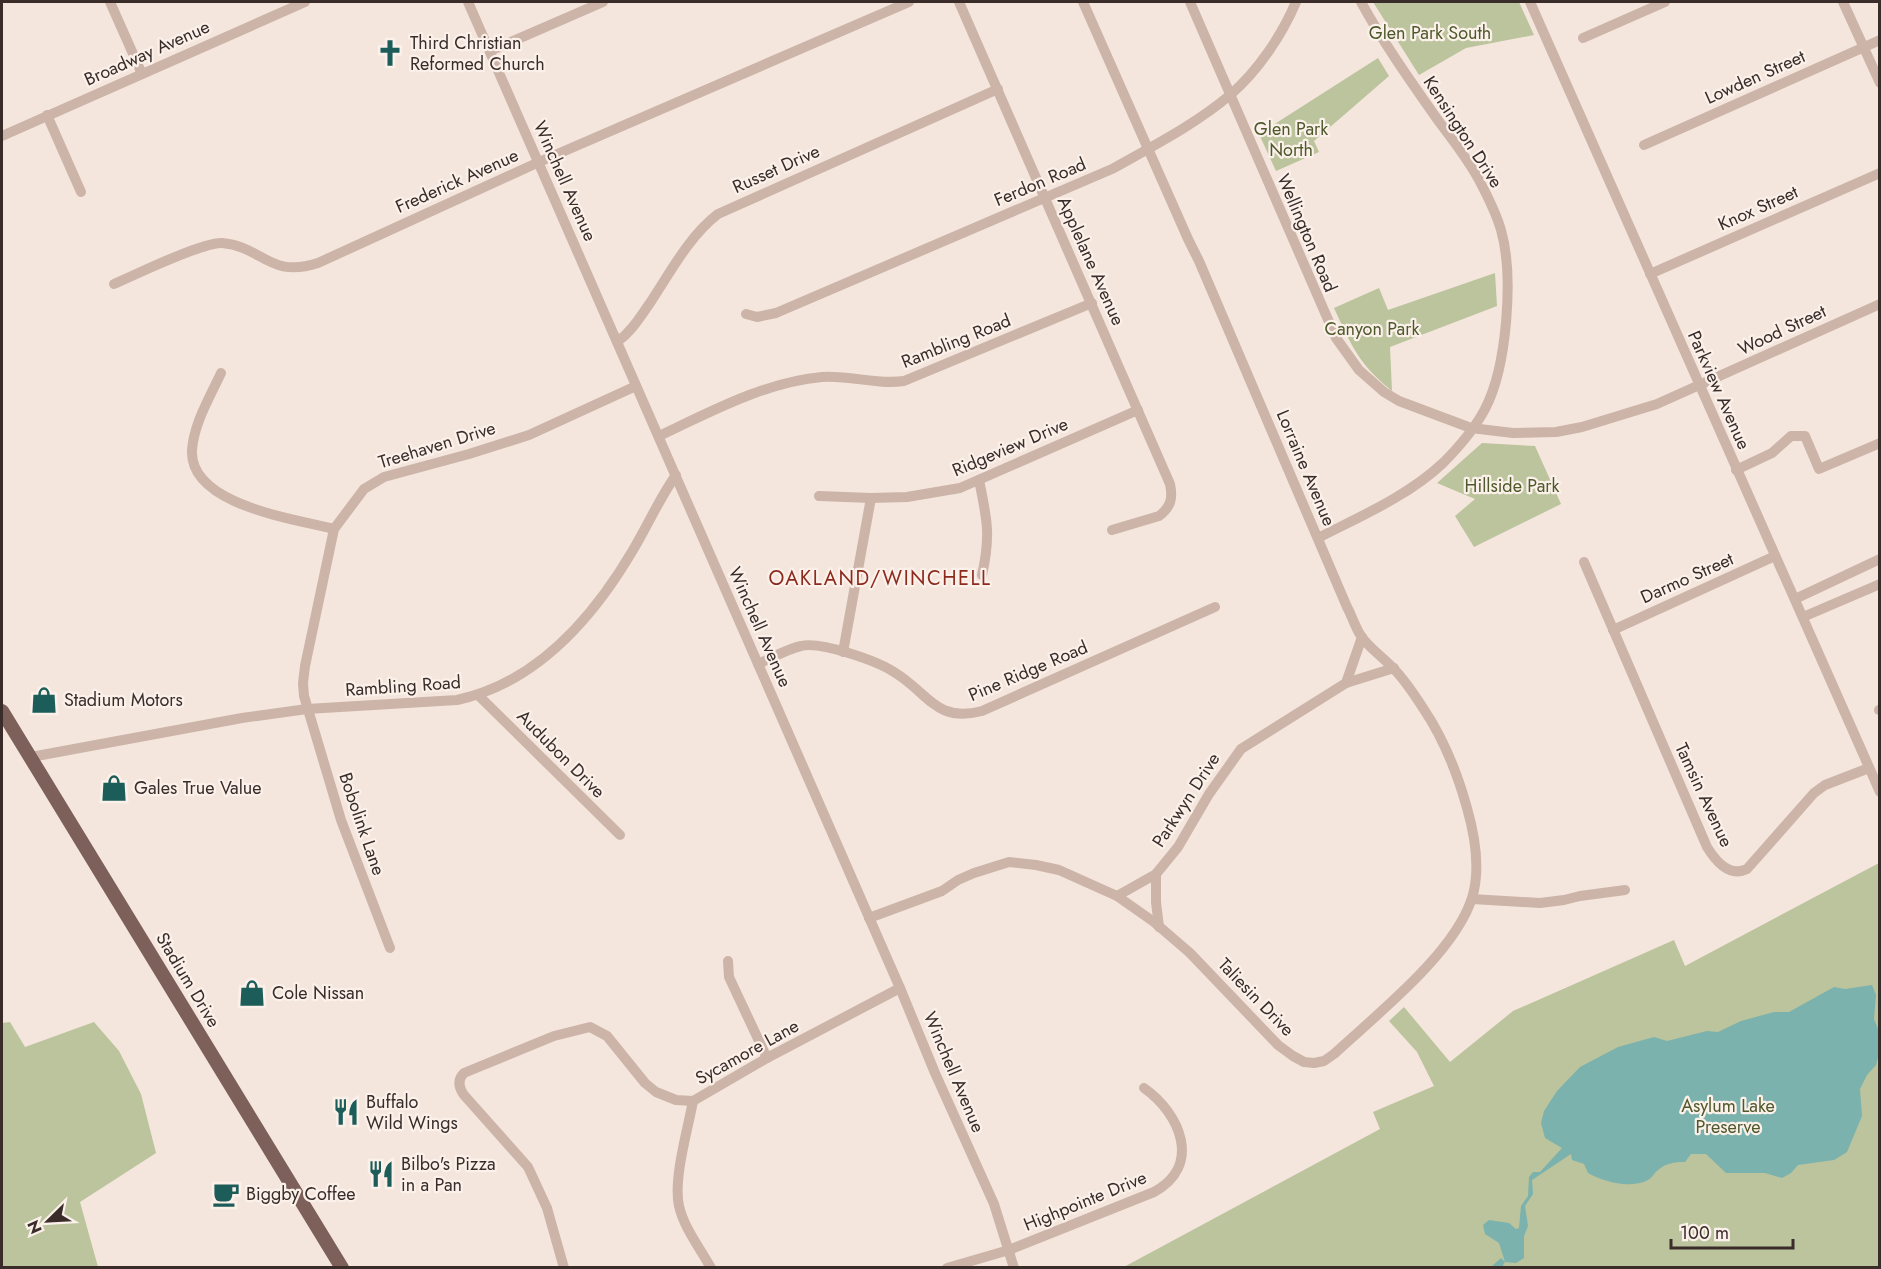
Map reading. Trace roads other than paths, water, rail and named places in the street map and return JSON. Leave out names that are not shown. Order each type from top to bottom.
[{"type":"main road","name":"Stadium Drive","points":[[2,711],[342,1268]]},
{"type":"street","points":[[110,2],[142,74]]},
{"type":"street","name":"Broadway Avenue","points":[[2,136],[305,2]]},
{"type":"street","name":"Winchell Avenue","points":[[468,2],[994,1204],[1014,1268]]},
{"type":"street","points":[[490,51],[603,2]]},
{"type":"street","name":"Frederick Avenue","points":[[114,284],[198,249],[222,243],[286,267],[306,267],[538,162],[909,2]]},
{"type":"street","name":"Applelane Avenue","points":[[959,2],[1170,484],[1171,503],[1159,516],[1112,530]]},
{"type":"street","name":"Lorraine Avenue","points":[[1083,2],[1199,261],[1347,607],[1362,638],[1394,669],[1437,730],[1461,784],[1476,849],[1475,885],[1472,899],[1452,938]]},
{"type":"street","name":"Wellington Road","points":[[1190,2],[1325,318],[1347,355],[1371,381],[1399,401],[1471,428],[1513,433],[1565,430],[1636,412],[1699,386]]},
{"type":"street","name":"Ferdon Road","points":[[746,314],[757,317],[776,313],[1112,169],[1148,149],[1230,95],[1262,60],[1286,25],[1296,2]]},
{"type":"street","name":"Kensington Drive","points":[[1318,538],[1377,507],[1428,475],[1454,451],[1485,409],[1494,387],[1504,335],[1507,299],[1505,254],[1501,230],[1493,208],[1473,170],[1389,51],[1361,2]]},
{"type":"street","name":"Parkview Avenue","points":[[1530,2],[1880,792]]},
{"type":"street","points":[[1583,38],[1665,2]]},
{"type":"street","points":[[1844,2],[1880,83]]},
{"type":"street","name":"Lowden Street","points":[[1644,145],[1880,40]]},
{"type":"street","name":"Russet Drive","points":[[617,342],[633,328],[692,241],[718,214],[998,89]]},
{"type":"street","points":[[47,115],[81,192]]},
{"type":"street","name":"Knox Street","points":[[1650,274],[1880,173]]},
{"type":"street","name":"Rambling Road","points":[[659,435],[719,407],[786,383],[842,377],[890,383],[921,376],[1092,303]]},
{"type":"street","name":"Wood Street","points":[[1699,386],[1880,304]]},
{"type":"street","points":[[221,373],[200,419],[194,442],[192,456],[199,476],[217,492],[238,503],[334,529]]},
{"type":"street","name":"Treehaven Drive","points":[[307,709],[303,683],[334,529],[363,489],[384,477],[529,435],[636,386]]},
{"type":"street","name":"Ridgeview Drive","points":[[819,496],[907,497],[945,491],[979,480],[1138,410]]},
{"type":"street","points":[[1736,470],[1772,453],[1791,436],[1805,436],[1819,469],[1880,443]]},
{"type":"street","name":"Rambling Road","points":[[31,757],[242,718],[307,709],[441,703],[479,696],[518,678],[534,667],[568,636],[604,596],[634,549],[661,496],[676,475]]},
{"type":"street","points":[[979,480],[988,525],[988,549],[982,575]]},
{"type":"street","points":[[843,652],[871,498]]},
{"type":"street","name":"Darmo Street","points":[[1613,630],[1775,556]]},
{"type":"street","points":[[1795,599],[1879,560]]},
{"type":"street","name":"Tamsin Avenue","points":[[1584,562],[1707,847],[1713,857],[1726,868],[1738,871],[1747,868],[1814,793],[1825,785],[1869,768]]},
{"type":"street","points":[[1803,617],[1880,584]]},
{"type":"street","name":"Pine Ridge Road","points":[[758,664],[801,646],[811,645],[843,652],[895,672],[940,708],[958,715],[970,714],[993,706],[1215,607]]},
{"type":"street","points":[[1346,683],[1362,638]]},
{"type":"street","name":"Parkwyn Drive","points":[[1117,896],[1156,874],[1178,847],[1209,794],[1241,748],[1346,683],[1394,669]]},
{"type":"street","name":"Audubon Drive","points":[[479,696],[620,835]]},
{"type":"street","name":"Bobolink Lane","points":[[307,709],[341,820],[390,948]]},
{"type":"street","points":[[869,918],[942,891],[974,873],[1009,862],[1059,870],[1117,896]]},
{"type":"street","points":[[1156,874],[1159,927]]},
{"type":"street","points":[[1472,899],[1540,903],[1624,890]]},
{"type":"street","name":"Taliesin Drive","points":[[1117,896],[1159,927],[1211,974],[1278,1045],[1304,1062],[1324,1061],[1334,1054],[1410,984],[1452,938]]},
{"type":"street","points":[[728,961],[729,977],[767,1058]]},
{"type":"street","name":"Sycamore Lane","points":[[564,1268],[547,1208],[528,1167],[468,1102],[461,1090],[460,1079],[467,1071],[554,1036],[590,1027],[607,1035],[645,1083],[656,1092],[676,1100],[693,1101],[767,1058],[900,988]]},
{"type":"street","name":"Highpointe Drive","points":[[947,1268],[1009,1250],[1154,1192],[1172,1179],[1181,1159],[1180,1138],[1172,1116],[1164,1104],[1144,1088]]},
{"type":"street","points":[[693,1101],[679,1173],[679,1204],[686,1224],[711,1268]]},
{"type":"water","points":[[1872,985],[1876,995],[1874,1019],[1878,1029],[1879,1053],[1876,1065],[1867,1075],[1860,1089],[1862,1116],[1847,1152],[1834,1160],[1798,1165],[1782,1178],[1765,1173],[1726,1173],[1706,1154],[1691,1154],[1685,1162],[1664,1166],[1648,1180],[1633,1184],[1609,1182],[1588,1173],[1584,1164],[1572,1160],[1571,1154],[1532,1180],[1533,1194],[1525,1206],[1528,1226],[1524,1236],[1524,1258],[1516,1263],[1505,1262],[1499,1243],[1485,1234],[1483,1225],[1489,1220],[1509,1223],[1516,1229],[1519,1228],[1521,1206],[1528,1196],[1529,1177],[1533,1172],[1540,1172],[1562,1148],[1545,1138],[1541,1123],[1544,1111],[1557,1091],[1580,1067],[1618,1047],[1654,1037],[1667,1041],[1707,1031],[1718,1032],[1741,1021],[1774,1012],[1789,1012],[1834,987],[1845,989]]},
{"type":"water","points":[[1501,1258],[1505,1262],[1502,1267],[1491,1267]]},
{"type":"place","name":"Third Christian Reformed Church","points":[[390,53]]},
{"type":"place","name":"Stadium Motors","points":[[44,700]]},
{"type":"place","name":"Gales True Value","points":[[114,788]]},
{"type":"place","name":"Cole Nissan","points":[[252,993]]},
{"type":"place","name":"Buffalo Wild Wings","points":[[346,1112]]},
{"type":"place","name":"Bilbo's Pizza in a Pan","points":[[381,1174]]},
{"type":"place","name":"Biggby Coffee","points":[[226,1194]]},
{"type":"district","name":"OAKLAND/WINCHELL","points":[[880,578]]},
{"type":"park label","name":"Glen Park South","points":[[1430,33]]},
{"type":"park label","name":"Glen Park North","points":[[1291,139]]},
{"type":"park label","name":"Canyon Park","points":[[1372,329]]},
{"type":"park label","name":"Hillside Park","points":[[1512,486]]},
{"type":"park label","name":"Asylum Lake Preserve","points":[[1728,1116]]}]
